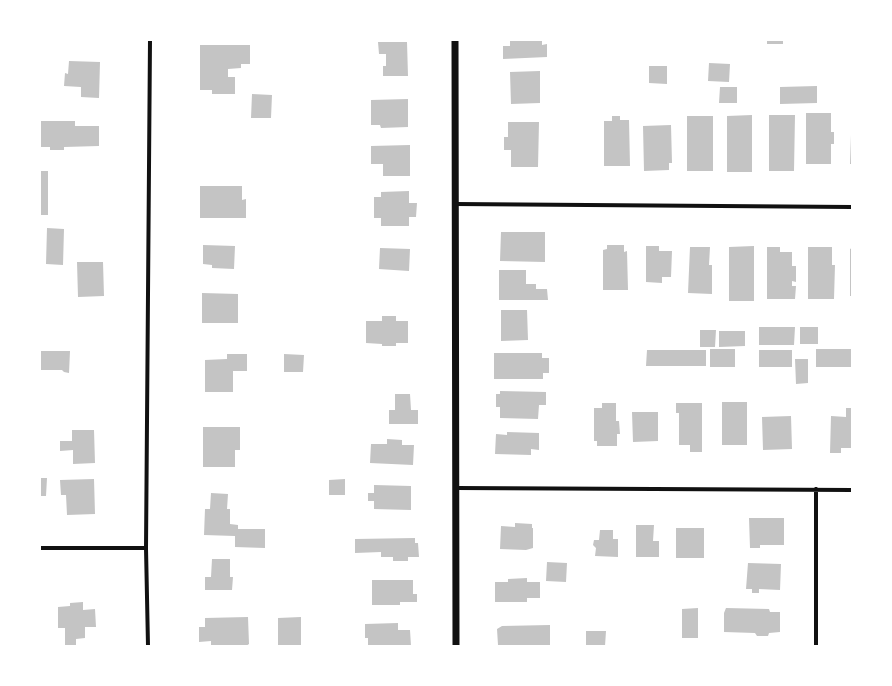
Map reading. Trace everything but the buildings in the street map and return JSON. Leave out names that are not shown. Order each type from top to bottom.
[{"type":"street","points":[[148,646],[146,548],[150,40]]},
{"type":"street","points":[[455,40],[456,646]]},
{"type":"street","points":[[455,204],[852,207]]},
{"type":"street","points":[[456,488],[852,490]]},
{"type":"street","points":[[816,489],[816,646]]},
{"type":"street","points":[[40,548],[146,548]]}]
